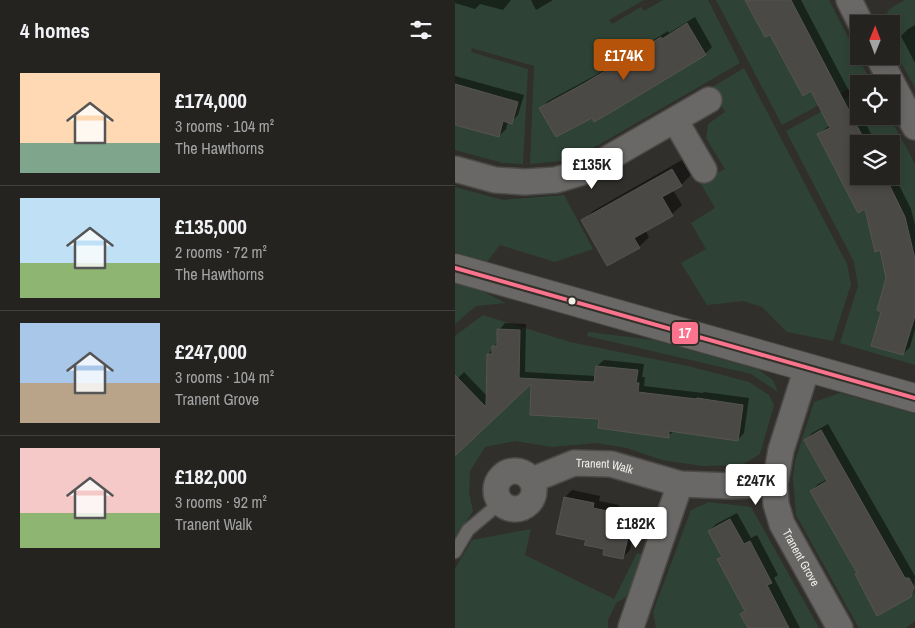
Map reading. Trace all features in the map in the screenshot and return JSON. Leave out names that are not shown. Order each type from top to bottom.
[{"type":"street","points":[[883,65],[915,127]]},
{"type":"street","points":[[455,169],[495,180],[525,182],[556,180],[585,171],[709,100]]},
{"type":"street","points":[[675,120],[704,170]]},
{"type":"street","points":[[455,268],[915,398]]},
{"type":"street","name":"Tranent Grove","points":[[807,368],[781,450],[775,484],[776,504],[781,524],[840,628]]},
{"type":"street","name":"Tranent Walk","points":[[500,503],[496,497],[497,482],[507,472],[521,472],[532,480],[575,463],[611,464],[680,484],[732,486],[775,484]]},
{"type":"street","points":[[631,627],[680,484]]},
{"type":"lane","points":[[455,552],[468,530],[500,503]]},
{"type":"green space","points":[[455,0],[644,0],[609,20],[612,24],[641,7],[644,11],[663,0],[708,0],[740,63],[595,147],[562,161],[530,164],[534,66],[472,48],[471,52],[528,69],[523,164],[503,163],[455,150]]},
{"type":"green space","points":[[716,0],[829,0],[850,41],[850,65],[862,65],[867,75],[850,75],[850,88],[782,125]]},
{"type":"green space","points":[[905,0],[915,0],[915,88],[900,60],[900,15],[886,15]]},
{"type":"green space","points":[[744,68],[847,264],[851,284],[833,341],[787,332],[762,307],[743,301],[707,305],[681,263],[706,249],[691,223],[715,208],[700,182],[725,169],[706,138],[708,124],[725,112],[711,88]]},
{"type":"green space","points":[[850,96],[850,125],[894,125],[899,135],[850,135],[850,185],[900,185],[900,136],[915,164],[915,365],[840,343],[858,286],[854,262],[786,131]]},
{"type":"green space","points":[[455,187],[503,200],[564,195],[593,249],[555,262],[500,245],[487,262],[455,252]]},
{"type":"green space","points":[[455,283],[480,290],[506,303],[476,306],[455,324]]},
{"type":"green space","points":[[483,315],[570,342],[688,366],[749,382],[769,395],[774,405],[760,454],[742,465],[702,466],[662,460],[627,448],[596,443],[552,447],[515,441],[485,447],[470,471],[469,493],[473,511],[455,539],[455,336]]},
{"type":"green space","points":[[588,332],[654,340],[759,370],[773,380],[778,392],[751,374],[587,336]]},
{"type":"green space","points":[[840,393],[915,414],[915,621],[906,628],[859,628],[796,515],[793,478],[795,461],[814,402]]},
{"type":"green space","points":[[709,502],[751,507],[819,628],[656,628],[653,612],[691,510]]},
{"type":"green space","points":[[531,529],[525,555],[614,599],[637,553],[644,555],[626,597],[616,603],[608,620],[608,628],[455,628],[455,569],[472,540]]},
{"type":"building","points":[[745,0],[791,0],[850,112],[850,125],[857,125],[862,135],[850,135],[850,185],[889,185],[905,217],[915,259],[915,316],[903,355],[871,346],[881,312],[877,310],[886,278],[880,250],[875,252],[865,209],[858,213],[817,134],[830,128],[811,91],[803,96],[770,35],[765,37]]},
{"type":"building","points":[[687,23],[706,55],[594,122],[592,118],[556,137],[539,108]]},
{"type":"building","points":[[455,84],[518,102],[512,124],[503,121],[499,137],[455,125]]},
{"type":"building","points":[[672,169],[682,186],[662,197],[673,216],[634,238],[640,248],[607,266],[581,220]]},
{"type":"building","points":[[497,329],[520,330],[519,378],[594,382],[596,366],[638,370],[636,383],[639,383],[638,392],[743,405],[738,441],[669,431],[669,438],[598,428],[599,419],[530,415],[531,384],[455,456],[455,375],[486,407],[487,354],[492,354],[492,346],[497,346]]},
{"type":"building","points":[[821,430],[905,578],[909,578],[914,587],[911,597],[877,616],[855,574],[857,573],[810,491],[827,481],[804,440]]},
{"type":"building","points":[[564,497],[594,503],[593,508],[612,512],[612,516],[632,520],[623,559],[603,555],[604,549],[584,545],[586,540],[556,534]]},
{"type":"building","points":[[730,519],[744,544],[750,541],[772,583],[767,585],[789,628],[748,628],[740,614],[745,611],[717,559],[722,557],[708,531]]},
{"type":"transit line","name":"17","points":[[455,268],[915,398]]}]
